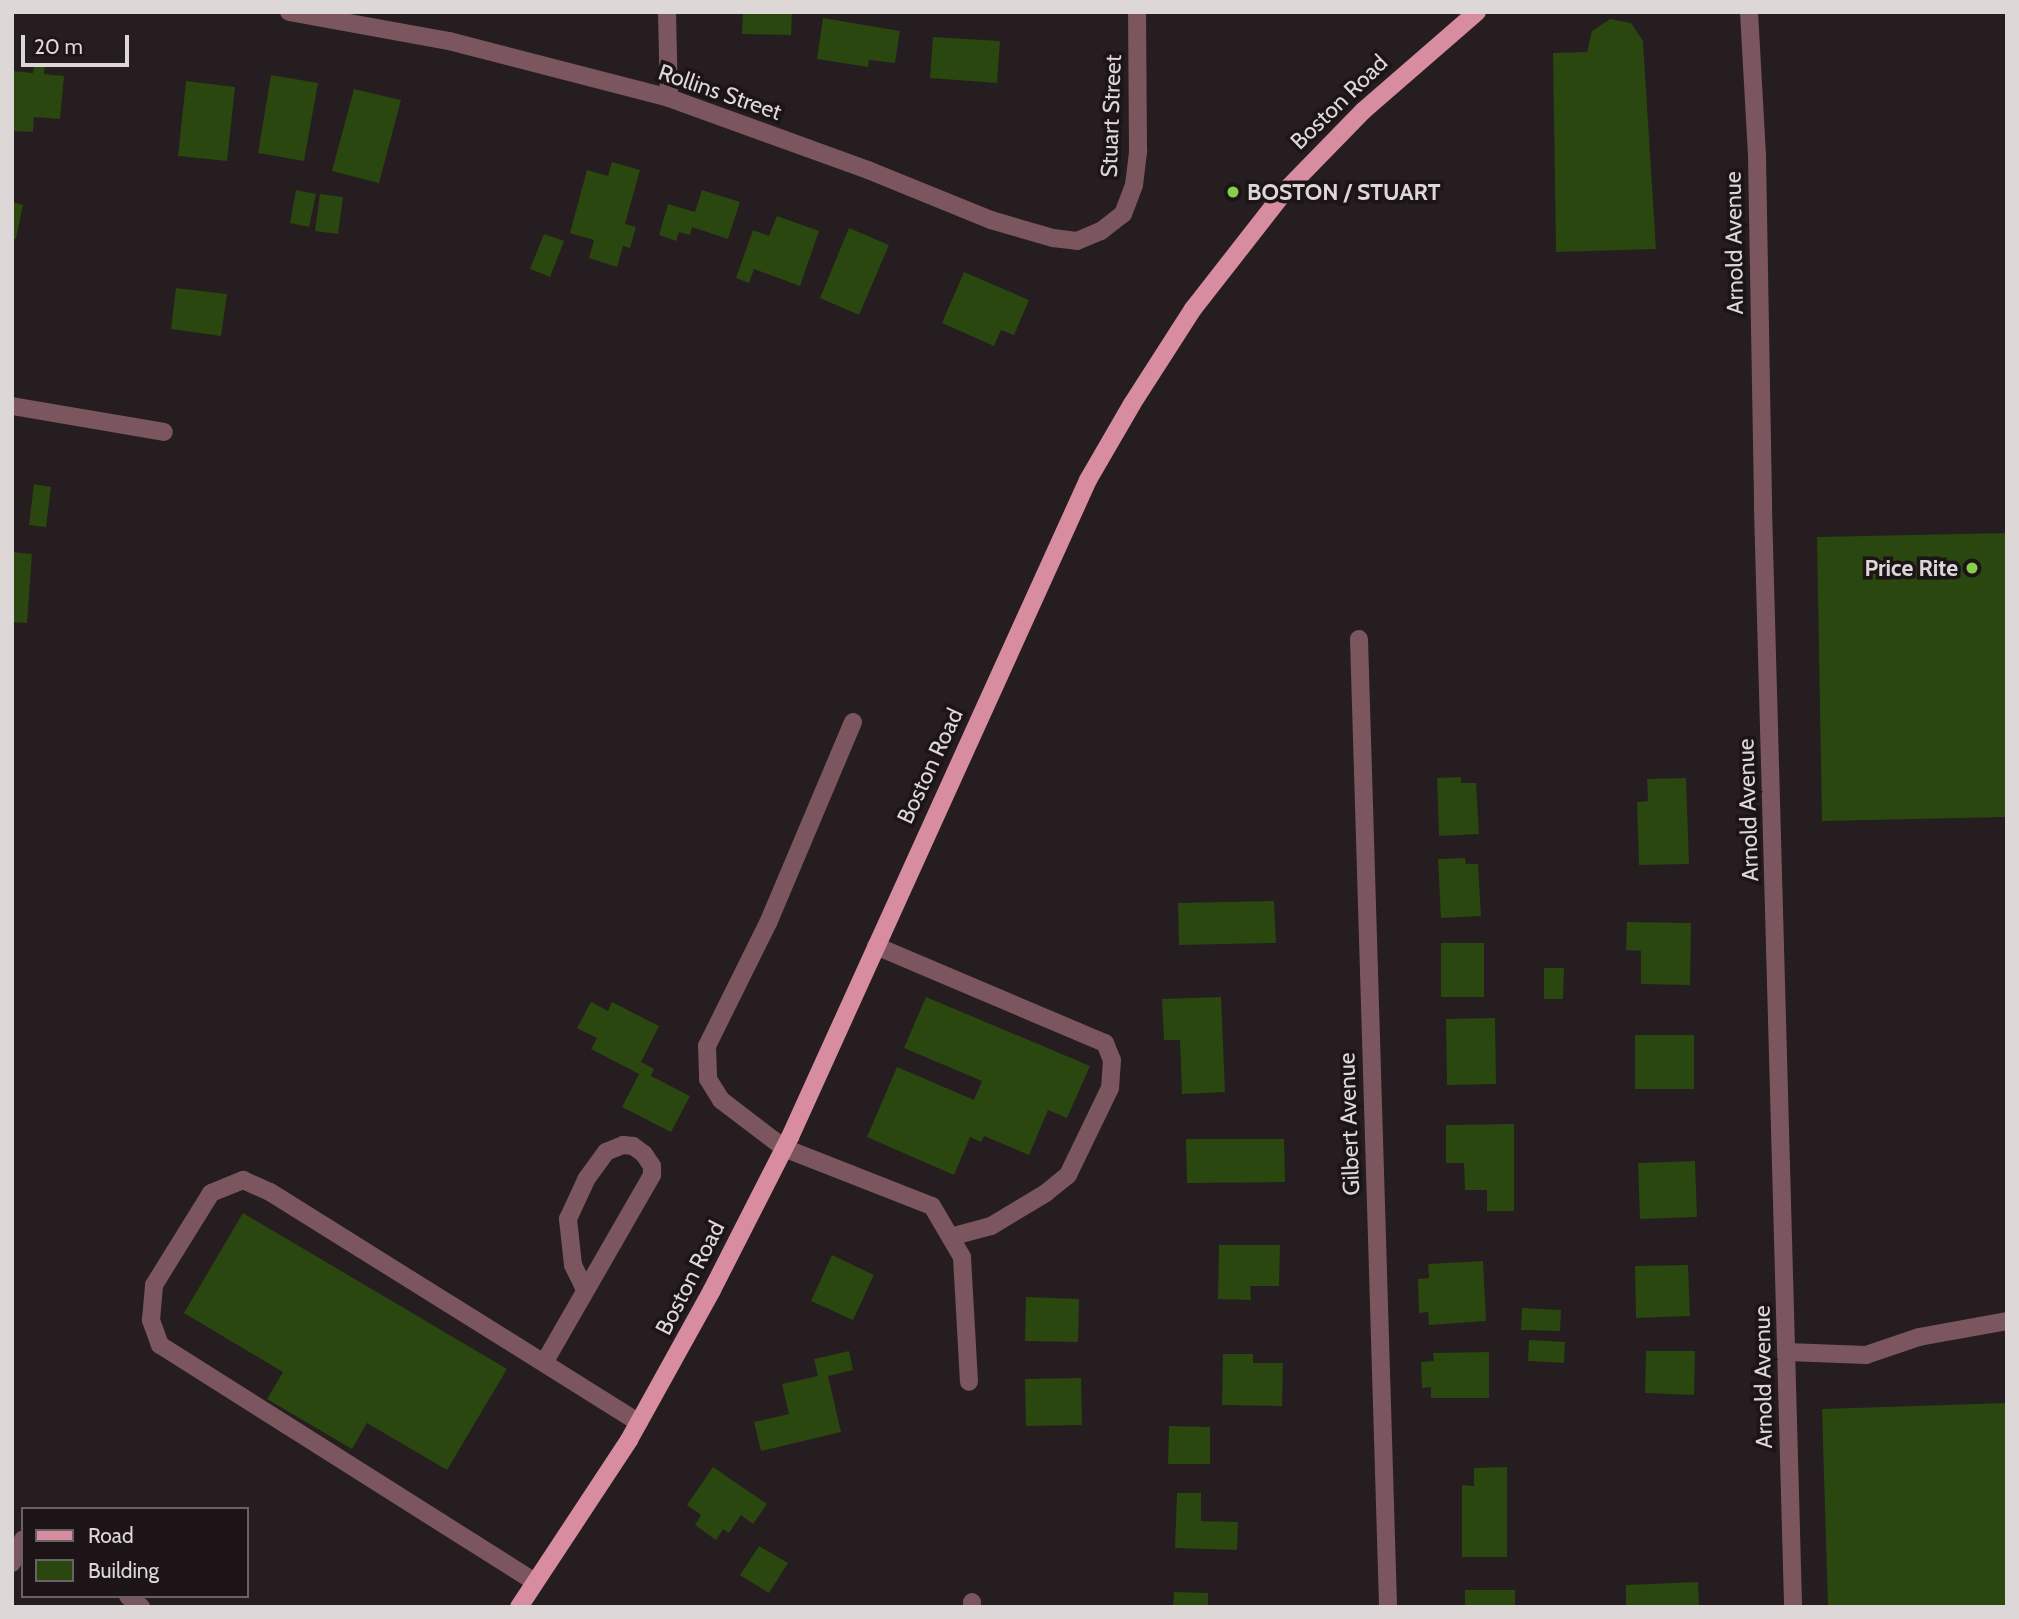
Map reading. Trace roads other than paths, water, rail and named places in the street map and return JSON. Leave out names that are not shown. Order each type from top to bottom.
[{"type":"main road","name":"Boston Road","points":[[519,1607],[639,1423],[694,1325],[784,1148],[1088,480],[1155,366],[1212,282],[1294,181],[1363,111],[1477,12]]},
{"type":"street","name":"Rollins Street","points":[[289,12],[449,41],[669,98],[868,170],[991,220],[1053,238],[1077,241],[1101,232],[1119,217]]},
{"type":"street","points":[[667,12],[669,98]]},
{"type":"street","name":"Stuart Street","points":[[1119,217],[1123,214],[1135,185],[1138,150],[1137,12]]},
{"type":"street","name":"Arnold Avenue","points":[[1749,12],[1757,156],[1763,509],[1793,1607]]},
{"type":"street","points":[[12,406],[164,432]]},
{"type":"street","name":"Gilbert Avenue","points":[[1359,639],[1388,1607]]},
{"type":"street","points":[[853,722],[768,923],[707,1046],[708,1079],[721,1100],[784,1148],[932,1206],[962,1257],[969,1382]]},
{"type":"street","points":[[876,946],[1105,1043],[1112,1060],[1110,1088],[1068,1175],[1046,1193],[991,1226],[950,1237]]},
{"type":"street","points":[[544,1363],[652,1175],[652,1167],[645,1154],[633,1146],[623,1146],[606,1152],[586,1180],[568,1219],[573,1265],[585,1290]]},
{"type":"street","points":[[535,1582],[160,1345],[151,1320],[154,1285],[211,1193],[243,1180],[270,1192],[639,1423]]},
{"type":"street","points":[[1787,1352],[1867,1355],[1919,1337],[2007,1321]]},
{"type":"street","points":[[12,1563],[21,1543]]},
{"type":"place","name":"BOSTON / STUART","points":[[1233,192]]},
{"type":"place","name":"Price Rite","points":[[1972,568]]}]
